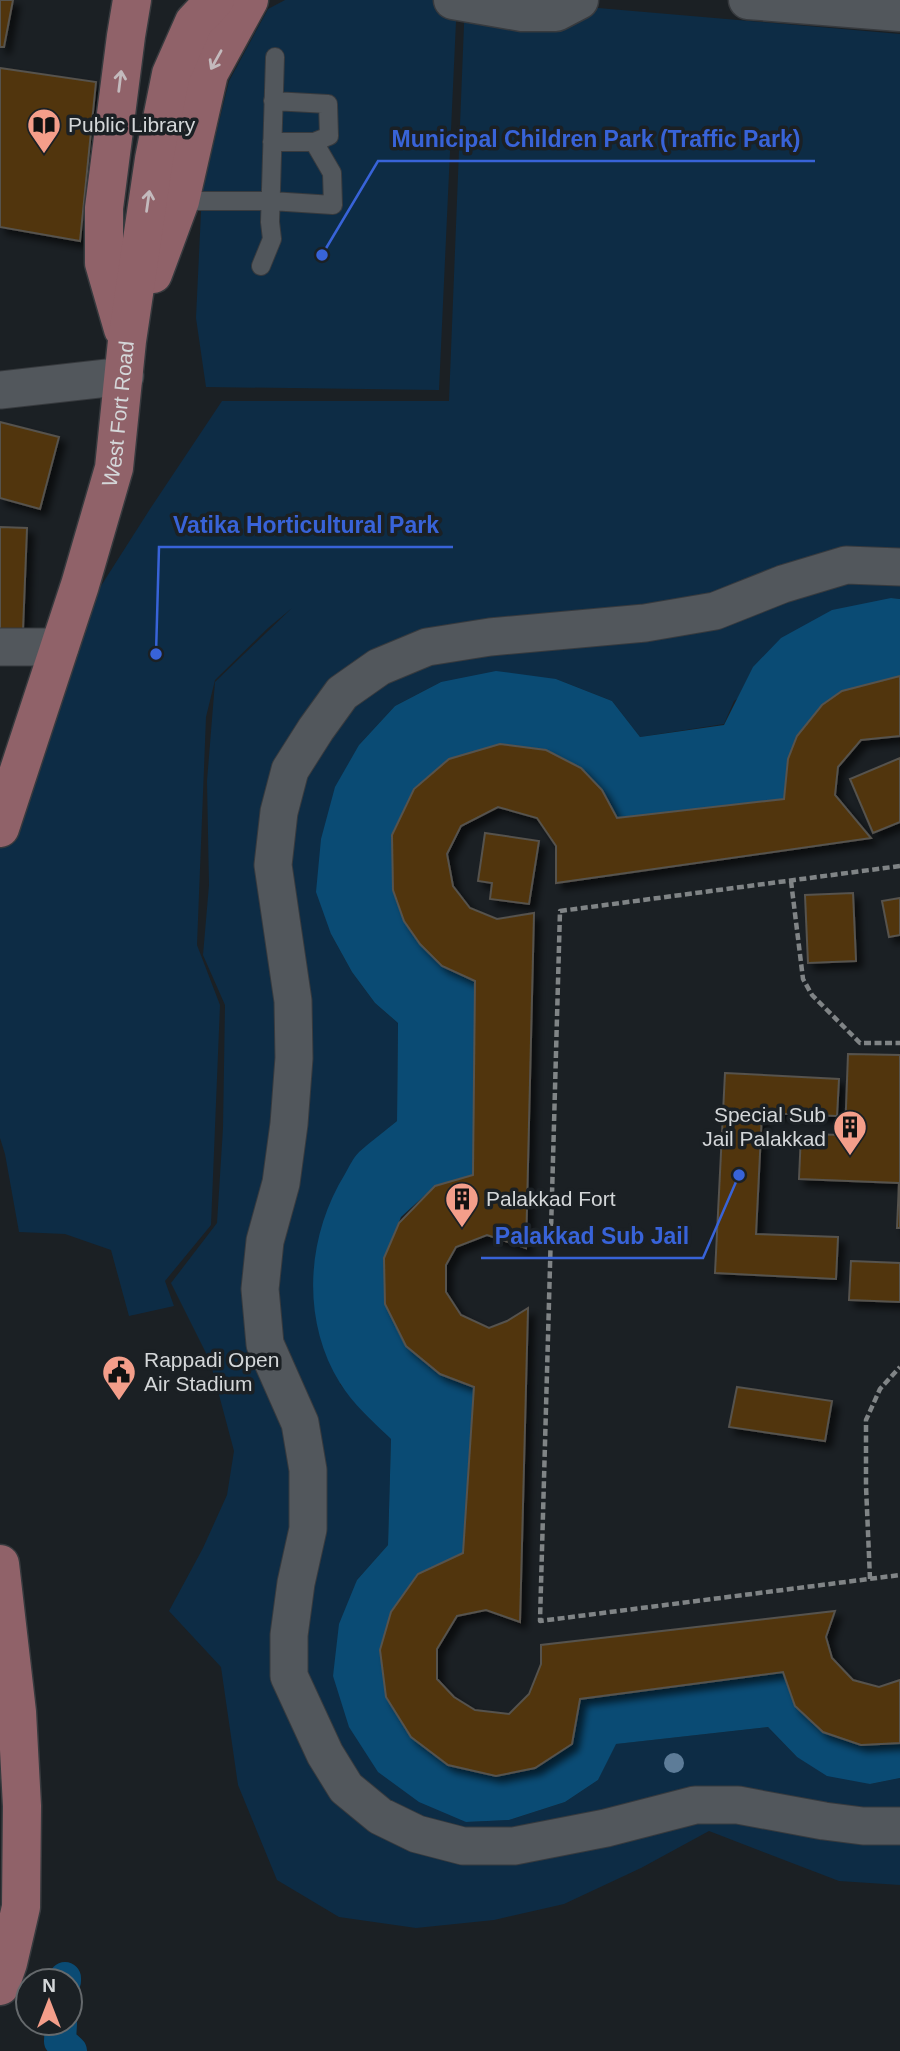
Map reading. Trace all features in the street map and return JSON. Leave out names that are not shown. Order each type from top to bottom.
[{"type":"main road","points":[[126,358],[104,263],[104,208],[132,0]]},
{"type":"main road","name":"West Fort Road","points":[[0,828],[9,778],[60,647],[114,468],[126,358],[154,159],[171,74],[194,22],[215,0]]},
{"type":"main road","points":[[126,358],[180,201],[209,73],[249,0]]},
{"type":"main road","points":[[453,0],[522,12],[556,12],[579,0]]},
{"type":"main road","points":[[748,0],[900,12]]},
{"type":"main road","points":[[0,1564],[8,1712],[22,1806],[8,1963],[0,1986]]},
{"type":"street","points":[[0,390],[85,380],[126,358]]},
{"type":"street","points":[[900,567],[846,565],[783,584],[715,611],[657,621],[490,636],[427,647],[379,667],[342,693],[290,770],[279,813],[273,864],[293,1000],[294,1058],[281,1183],[265,1241],[260,1289],[265,1344],[300,1423],[308,1470],[308,1530],[296,1583],[289,1634],[289,1676],[325,1754],[346,1788],[380,1816],[417,1834],[463,1846],[514,1846],[595,1830],[695,1805],[738,1805],[824,1821],[863,1826],[900,1826]]},
{"type":"street","points":[[0,647],[60,647]]},
{"type":"lane","points":[[261,266],[272,239],[270,222],[275,57]]},
{"type":"lane","points":[[272,142],[314,142],[329,136],[328,104],[273,101]]},
{"type":"lane","points":[[180,201],[271,201],[333,205],[332,173],[314,142]]},
{"type":"path","points":[[900,866],[560,911],[540,1621],[900,1575]]},
{"type":"path","points":[[791,881],[803,979],[812,996],[860,1043],[900,1043]]},
{"type":"path","points":[[870,1579],[866,1420],[880,1389],[900,1367]]},
{"type":"shaded area","points":[[285,0],[457,0],[439,390],[206,387],[196,318],[202,191],[229,81],[268,9]]},
{"type":"shaded area","points":[[465,0],[506,0],[900,34],[900,599],[891,598],[734,701],[724,724],[640,737],[612,701],[556,679],[441,682],[395,706],[359,745],[331,934],[352,972],[375,1003],[398,1023],[397,1121],[358,1153],[340,1384],[364,1413],[391,1439],[388,1545],[357,1580],[333,1676],[466,1822],[509,1820],[565,1802],[598,1780],[615,1744],[768,1727],[797,1757],[870,1784],[900,1778],[900,1885],[839,1881],[709,1831],[641,1868],[564,1904],[494,1920],[416,1928],[339,1917],[277,1880],[238,1785],[221,1667],[169,1611],[203,1548],[227,1495],[234,1451],[210,1361],[171,1283],[217,1223],[223,1128],[225,1005],[203,955],[209,885],[207,781],[215,682],[292,608],[215,680],[206,717],[197,945],[220,1005],[211,1225],[165,1281],[174,1306],[129,1316],[111,1250],[65,1234],[19,1232],[0,1138],[0,847],[37,742],[92,600],[222,401],[449,401]]},
{"type":"shaded area","points":[[891,598],[900,599],[900,676],[842,691],[822,705],[788,759],[784,799],[617,818],[602,790],[581,768],[546,750],[500,744],[449,759],[414,789],[392,835],[393,890],[404,921],[420,944],[442,966],[475,981],[473,1175],[435,1186],[401,1217],[384,1258],[406,1346],[440,1374],[474,1387],[463,1553],[418,1574],[391,1612],[380,1650],[386,1697],[411,1737],[448,1765],[496,1776],[535,1768],[572,1744],[580,1699],[783,1672],[795,1706],[823,1732],[900,1743],[900,1778],[870,1784],[827,1776],[797,1757],[768,1727],[616,1744],[598,1780],[565,1802],[509,1820],[466,1822],[419,1802],[378,1772],[349,1727],[333,1676],[339,1624],[357,1580],[388,1545],[391,1439],[351,1398],[327,1359],[314,1306],[313,1279],[322,1224],[332,1198],[359,1152],[397,1121],[398,1023],[375,1003],[352,972],[331,934],[316,892],[321,839],[335,787],[359,745],[395,706],[441,682],[496,671],[556,679],[612,701],[640,737],[724,725],[753,667],[781,638],[832,610]]},
{"type":"building","points":[[0,0],[13,0],[4,47],[0,47]]},
{"type":"building","name":"Public Library","points":[[0,68],[96,82],[80,241],[0,227]]},
{"type":"building","points":[[0,422],[59,437],[40,509],[0,498]]},
{"type":"building","points":[[0,527],[27,528],[23,630],[0,629]]},
{"type":"building","name":"Palakkad Fort","points":[[900,676],[900,736],[861,740],[838,767],[835,795],[871,838],[556,883],[556,846],[537,818],[498,807],[461,826],[447,854],[453,886],[470,908],[497,919],[534,913],[526,1248],[487,1235],[456,1247],[446,1265],[446,1292],[461,1315],[489,1328],[528,1308],[520,1622],[486,1610],[457,1616],[437,1649],[437,1679],[454,1697],[475,1710],[509,1714],[529,1694],[541,1664],[541,1645],[835,1611],[826,1637],[832,1658],[853,1680],[879,1687],[900,1680],[900,1743],[861,1745],[823,1732],[795,1706],[783,1672],[580,1699],[572,1744],[535,1768],[496,1776],[448,1765],[411,1737],[386,1697],[380,1650],[391,1612],[418,1574],[463,1553],[474,1387],[440,1374],[406,1346],[385,1304],[384,1258],[399,1223],[435,1186],[473,1175],[475,981],[442,966],[420,944],[404,921],[393,890],[392,835],[414,789],[449,759],[500,744],[546,750],[581,768],[602,790],[617,818],[784,799],[788,759],[797,736],[822,705],[842,691]]},
{"type":"building","points":[[900,758],[900,822],[873,833],[850,779]]},
{"type":"building","points":[[485,833],[539,841],[529,904],[490,899],[492,883],[478,881]]},
{"type":"building","points":[[853,893],[856,961],[808,963],[805,895]]},
{"type":"building","points":[[900,898],[900,935],[889,937],[882,901]]},
{"type":"building","name":"Special Sub Jail Palakkad","points":[[848,1054],[900,1055],[900,1228],[897,1228],[899,1183],[799,1179],[801,1134],[845,1135]]},
{"type":"building","points":[[725,1073],[839,1079],[837,1116],[762,1113],[756,1234],[838,1237],[836,1279],[715,1273]]},
{"type":"building","points":[[851,1261],[900,1263],[900,1302],[849,1300]]},
{"type":"building","points":[[737,1387],[832,1401],[825,1441],[729,1427]]},
{"type":"waterway","points":[[60,2037],[60,2041],[71,2051]]},
{"type":"place","name":"Public Library","points":[[44,155]]},
{"type":"place","name":"Municipal Children Park (Traffic Park)","points":[[322,255]]},
{"type":"place","name":"Vatika Horticultural Park","points":[[156,654]]},
{"type":"place","name":"Special Sub Jail Palakkad","points":[[850,1157]]},
{"type":"place","name":"Palakkad Sub Jail","points":[[739,1175]]},
{"type":"place","name":"Palakkad Fort","points":[[462,1229]]},
{"type":"place","name":"Rappadi Open Air Stadium","points":[[119,1402]]}]
